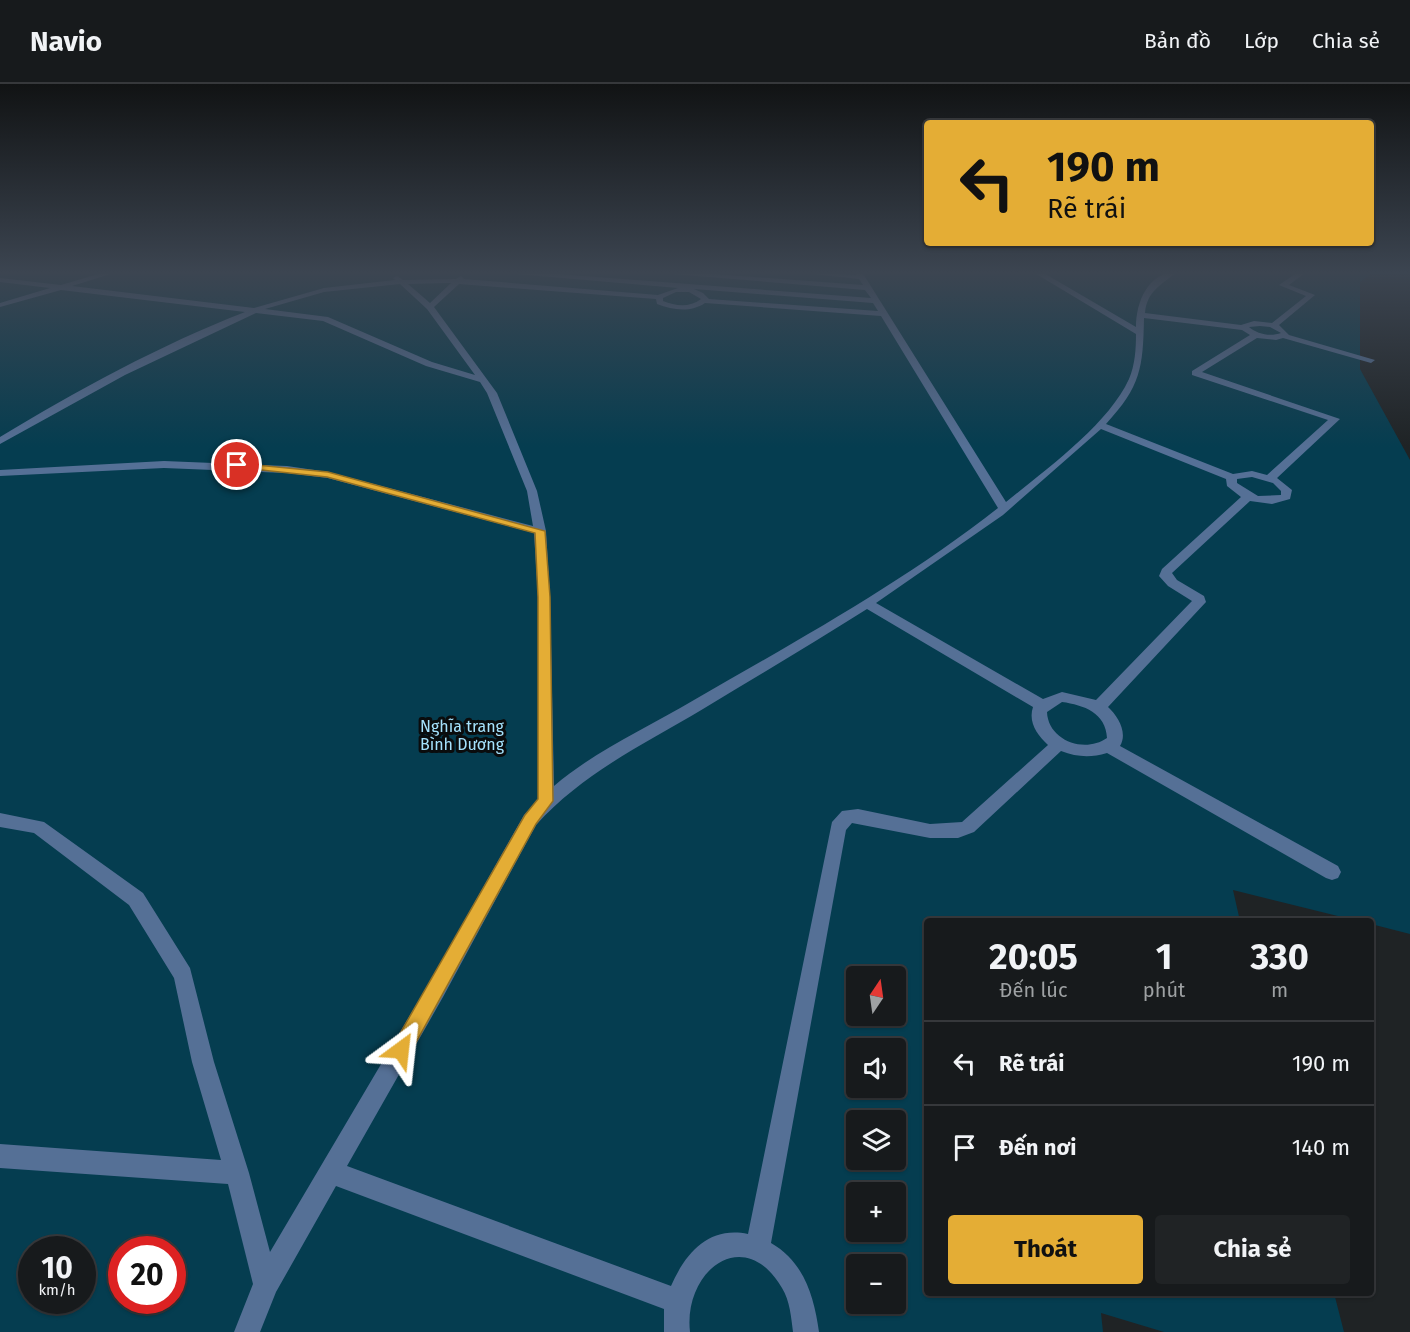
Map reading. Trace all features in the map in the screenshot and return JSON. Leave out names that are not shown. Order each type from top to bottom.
[{"type":"street","points":[[0,441],[106,380],[208,330]]},
{"type":"street","points":[[351,330],[429,364],[481,380]]},
{"type":"street","points":[[446,330],[492,393],[532,491],[540,531],[544,597],[546,801]]},
{"type":"street","points":[[894,330],[1004,508]]},
{"type":"street","points":[[247,1332],[266,1284],[530,820],[546,801],[590,769],[866,603],[977,530],[1072,452],[1127,393],[1136,375],[1138,332],[1135,330]]},
{"type":"street","points":[[1248,330],[1257,335],[1284,336],[1371,360]]},
{"type":"street","points":[[1281,330],[1285,332],[1284,336]]},
{"type":"street","points":[[1257,335],[1195,373],[1335,419],[1270,478]]},
{"type":"street","points":[[1099,425],[1232,477],[1252,474],[1270,478],[1287,490],[1286,497],[1266,500],[1248,496],[1234,488],[1231,484],[1232,477]]},
{"type":"street","points":[[0,474],[124,465],[219,464],[294,469],[328,475],[540,531]]},
{"type":"street","points":[[1098,708],[1199,602],[1199,598],[1192,593],[1169,581],[1165,576],[1166,572],[1248,496]]},
{"type":"street","points":[[866,603],[1042,705]]},
{"type":"street","points":[[1062,697],[1085,701],[1098,708],[1112,721],[1116,730],[1115,741],[1109,747],[1093,752],[1059,744],[1041,726],[1038,718],[1042,705],[1062,697]]},
{"type":"street","points":[[758,1247],[838,827],[848,816],[858,816],[942,833],[958,833],[968,827],[1059,744]]},
{"type":"street","points":[[1109,747],[1332,872]]},
{"type":"street","points":[[0,820],[38,827],[136,899],[183,975],[203,1062],[237,1173],[266,1284]]},
{"type":"street","points":[[0,1156],[237,1173]]},
{"type":"street","points":[[331,1172],[678,1301]]},
{"type":"street","points":[[677,1332],[678,1301],[686,1278],[700,1260],[717,1249],[736,1244],[758,1247],[773,1255],[788,1271],[800,1292],[806,1316],[806,1332]]},
{"type":"green space","name":"Nghĩa trang Bình Dương","points":[[0,330],[1360,330],[1360,369],[1410,460],[1410,934],[1374,925],[1374,918],[1346,918],[1233,890],[1239,918],[924,918],[924,1296],[1335,1296],[1344,1332],[1164,1332],[1101,1313],[1103,1332],[0,1332]]},
{"type":"route","points":[[237,465],[294,469],[328,475],[540,531],[544,597],[546,801],[530,820],[401,1050]]}]
